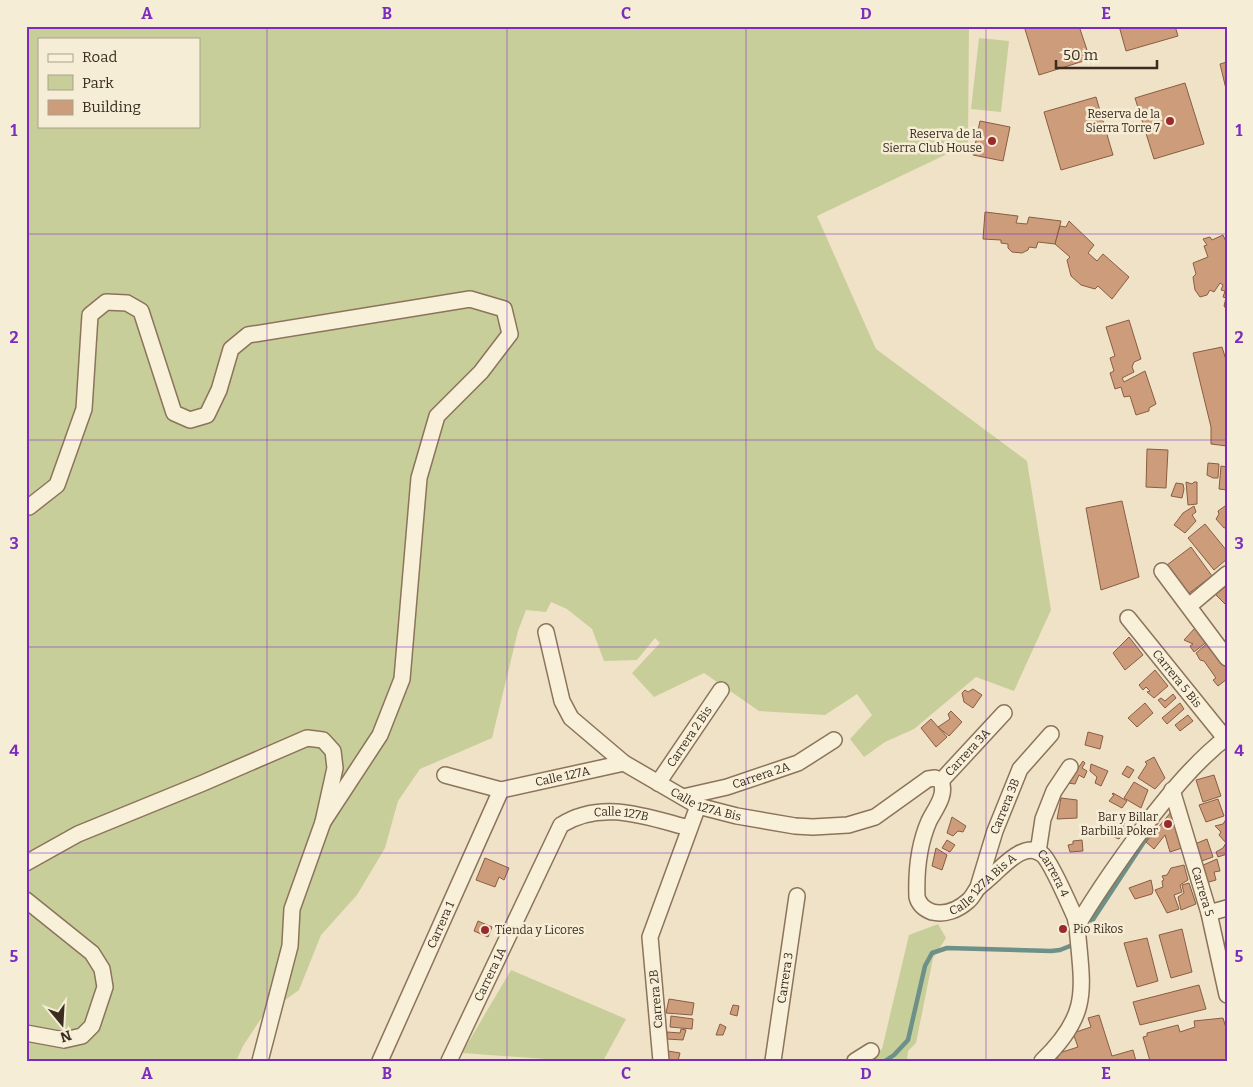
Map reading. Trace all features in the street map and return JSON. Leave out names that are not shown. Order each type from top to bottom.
[{"type":"street","points":[[26,506],[30,506],[57,486],[84,409],[90,315],[106,302],[127,304],[141,311],[174,413],[190,420],[207,415],[219,390],[231,349],[248,336],[470,299],[504,309],[510,334],[481,372],[438,416],[420,478],[402,679],[380,735],[323,822]]},
{"type":"street","points":[[1162,571],[1227,658]]},
{"type":"street","points":[[1190,606],[1227,574]]},
{"type":"street","name":"Carrera 5 Bis","points":[[1128,618],[1226,738]]},
{"type":"street","name":"Calle 127A Bis","points":[[546,632],[562,701],[571,718],[624,763],[698,806],[737,816],[795,826],[848,825],[875,817],[928,779],[935,778],[942,781]]},
{"type":"street","name":"Carrera 2 Bis","points":[[658,783],[722,690]]},
{"type":"street","name":"Carrera 3A","points":[[924,908],[918,903],[916,897],[920,851],[929,821],[940,800],[943,786],[942,781],[1004,712]]},
{"type":"street","name":"Carrera 3B","points":[[978,889],[995,831],[1020,769],[1051,734]]},
{"type":"street","points":[[26,863],[78,834],[307,738],[323,740],[333,751],[335,768],[323,822],[292,909],[290,946],[260,1061]]},
{"type":"street","points":[[1077,926],[1126,852],[1172,790],[1204,756],[1226,738]]},
{"type":"street","name":"Carrera 2A","points":[[683,797],[726,787],[798,763],[834,740]]},
{"type":"street","name":"Calle 127A","points":[[501,790],[624,763]]},
{"type":"street","name":"Carrera 4","points":[[1042,1061],[1068,1032],[1078,1011],[1082,990],[1077,926],[1070,905],[1047,860],[1038,852],[1046,812],[1054,791],[1070,767]]},
{"type":"street","points":[[445,775],[501,790]]},
{"type":"street","name":"Carrera 1","points":[[380,1061],[501,790]]},
{"type":"street","name":"Carrera 5","points":[[1172,790],[1208,913],[1227,995]]},
{"type":"street","points":[[689,828],[698,806]]},
{"type":"street","name":"Calle 127B","points":[[557,832],[561,825],[572,819],[606,810],[629,812],[689,828]]},
{"type":"street","name":"Carrera 2B","points":[[661,1061],[650,937],[689,828]]},
{"type":"street","name":"Carrera 1A","points":[[449,1061],[557,832]]},
{"type":"street","name":"Calle 127A Bis A","points":[[924,908],[939,913],[952,911],[969,900],[978,889],[1016,855],[1033,850],[1038,852]]},
{"type":"street","name":"Carrera 3","points":[[773,1061],[797,896]]},
{"type":"street","points":[[26,900],[92,953],[102,969],[105,987],[92,1026],[82,1036],[64,1040],[26,1033]]},
{"type":"street","points":[[1208,913],[1227,908]]},
{"type":"street","points":[[855,1061],[871,1051]]},
{"type":"green space","points":[[26,26],[969,26],[968,144],[817,216],[876,349],[1027,461],[1051,610],[1014,691],[976,677],[914,729],[885,742],[864,757],[850,739],[872,715],[857,694],[825,715],[759,711],[704,673],[654,697],[632,673],[660,643],[655,638],[637,660],[604,661],[592,629],[567,609],[551,602],[546,612],[526,610],[518,631],[492,738],[420,769],[398,801],[385,848],[357,895],[321,935],[299,990],[262,1017],[243,1046],[236,1061],[26,1061]]},
{"type":"green space","points":[[979,38],[1009,41],[1001,112],[971,109]]},
{"type":"green space","points":[[938,924],[946,938],[933,958],[916,1043],[908,1051],[907,1061],[864,1061],[882,1049],[909,935]]},
{"type":"green space","points":[[511,970],[626,1019],[603,1061],[575,1061],[462,1053]]},
{"type":"building","points":[[1024,26],[1079,26],[1090,59],[1039,75]]},
{"type":"building","points":[[1119,26],[1175,26],[1178,36],[1126,51]]},
{"type":"building","points":[[1227,62],[1227,93],[1220,64]]},
{"type":"building","name":"Reserva de la Sierra Torre 7","points":[[1185,83],[1204,144],[1154,159],[1135,98]]},
{"type":"building","points":[[1096,97],[1113,155],[1061,170],[1044,112]]},
{"type":"building","name":"Reserva de la Sierra Club House","points":[[980,121],[1010,127],[1003,161],[973,155]]},
{"type":"building","points":[[985,212],[1018,216],[1016,223],[1027,224],[1029,217],[1061,221],[1055,244],[1038,242],[1036,248],[1029,247],[1028,250],[1022,253],[1012,252],[1008,248],[1008,244],[1001,243],[1001,240],[983,239]]},
{"type":"building","points":[[1069,221],[1094,245],[1088,253],[1097,261],[1103,254],[1129,277],[1112,299],[1098,286],[1095,289],[1081,285],[1071,276],[1067,260],[1070,257],[1055,244],[1060,226],[1066,227]]},
{"type":"building","points":[[1223,235],[1227,244],[1227,310],[1224,306],[1226,298],[1223,297],[1225,291],[1221,290],[1223,285],[1220,283],[1214,292],[1210,290],[1207,295],[1200,297],[1195,290],[1193,277],[1196,274],[1193,263],[1208,257],[1204,246],[1207,245],[1203,239],[1210,237],[1212,240]]},
{"type":"building","points":[[1129,320],[1141,359],[1134,362],[1132,367],[1134,372],[1122,378],[1124,382],[1145,371],[1156,404],[1149,408],[1149,411],[1136,415],[1130,396],[1124,397],[1121,387],[1115,389],[1110,373],[1114,371],[1110,358],[1115,356],[1106,327]]},
{"type":"building","points":[[1222,347],[1227,363],[1227,446],[1211,444],[1211,427],[1193,353]]},
{"type":"building","points":[[1147,449],[1168,450],[1166,488],[1146,487]]},
{"type":"building","points":[[1208,463],[1219,464],[1218,478],[1207,475]]},
{"type":"building","points":[[1221,466],[1227,467],[1227,490],[1219,489]]},
{"type":"building","points":[[1186,482],[1192,484],[1197,482],[1197,504],[1188,505]]},
{"type":"building","points":[[1176,483],[1183,484],[1182,498],[1171,496]]},
{"type":"building","points":[[1122,501],[1139,577],[1101,590],[1086,508]]},
{"type":"building","points":[[1194,506],[1196,512],[1192,515],[1196,521],[1185,533],[1174,525],[1183,513]]},
{"type":"building","points":[[1225,506],[1227,508],[1227,527],[1224,528],[1216,519],[1219,514],[1218,511]]},
{"type":"building","points":[[1205,524],[1227,551],[1227,559],[1214,570],[1188,538]]},
{"type":"building","points":[[1191,547],[1212,576],[1188,594],[1167,565]]},
{"type":"building","points":[[1227,582],[1227,606],[1215,594]]},
{"type":"building","points":[[1195,628],[1208,641],[1194,652],[1190,646],[1193,644],[1184,640]]},
{"type":"building","points":[[1129,637],[1143,655],[1125,670],[1113,653]]},
{"type":"building","points":[[1210,641],[1227,666],[1227,679],[1218,686],[1213,680],[1216,678],[1196,653]]},
{"type":"building","points":[[1155,670],[1168,686],[1154,698],[1147,692],[1150,691],[1146,687],[1143,690],[1139,685]]},
{"type":"building","points":[[973,689],[982,695],[973,708],[964,702],[962,693],[965,690],[968,692]]},
{"type":"building","points":[[1173,694],[1176,698],[1165,708],[1158,700],[1161,698],[1165,701]]},
{"type":"building","points":[[1145,703],[1153,713],[1137,727],[1128,718]]},
{"type":"building","points":[[1180,703],[1184,709],[1167,724],[1162,718]]},
{"type":"building","points":[[951,711],[962,722],[949,736],[938,727],[950,719],[948,714]]},
{"type":"building","points":[[1188,715],[1193,721],[1180,731],[1175,725]]},
{"type":"building","points":[[931,719],[947,737],[936,747],[921,728]]},
{"type":"building","points":[[1088,732],[1103,736],[1100,749],[1085,745]]},
{"type":"building","points":[[1154,757],[1165,778],[1155,789],[1138,778],[1147,764],[1145,762]]},
{"type":"building","points":[[1083,761],[1085,763],[1082,768],[1087,771],[1084,778],[1079,775],[1075,784],[1068,783]]},
{"type":"building","points":[[1091,764],[1108,771],[1101,786],[1095,783],[1097,777],[1090,771]]},
{"type":"building","points":[[1127,766],[1134,770],[1129,778],[1122,774]]},
{"type":"building","points":[[1214,775],[1221,796],[1203,802],[1196,780]]},
{"type":"building","points":[[1134,782],[1148,790],[1141,808],[1124,798]]},
{"type":"building","points":[[1113,793],[1127,801],[1122,808],[1109,801],[1114,795]]},
{"type":"building","points":[[1061,798],[1077,800],[1077,818],[1057,819]]},
{"type":"building","points":[[1218,799],[1224,816],[1206,822],[1199,805]]},
{"type":"building","name":"Bar y Billar Barbilla Poker","points":[[1171,812],[1182,848],[1170,852],[1165,835],[1154,849],[1146,842]]},
{"type":"building","points":[[952,817],[966,826],[963,832],[958,831],[953,836],[947,833]]},
{"type":"building","points":[[1227,818],[1227,854],[1218,857],[1216,852],[1223,848],[1226,843],[1219,835],[1221,832],[1215,826],[1223,824]]},
{"type":"building","points":[[1121,820],[1128,827],[1119,839],[1109,835]]},
{"type":"building","points":[[1207,839],[1213,857],[1196,863],[1190,846]]},
{"type":"building","points":[[947,840],[955,845],[950,852],[942,848]]},
{"type":"building","points":[[1082,840],[1083,851],[1070,852],[1068,845],[1073,844],[1073,841]]},
{"type":"building","points":[[936,848],[947,855],[942,870],[932,866]]},
{"type":"building","points":[[485,858],[509,868],[504,880],[499,877],[495,887],[476,880]]},
{"type":"building","points":[[1217,859],[1220,871],[1214,872],[1216,880],[1202,884],[1201,866]]},
{"type":"building","points":[[1184,865],[1188,880],[1180,885],[1182,892],[1174,895],[1179,909],[1167,913],[1155,890],[1163,887],[1162,881],[1164,880],[1162,876],[1167,875],[1171,868]]},
{"type":"building","points":[[1151,880],[1152,894],[1135,899],[1129,888]]},
{"type":"building","points":[[1189,883],[1196,904],[1181,910],[1178,897],[1184,893],[1182,885]]},
{"type":"building","points":[[478,921],[492,927],[488,937],[474,931]]},
{"type":"building","points":[[1182,929],[1192,972],[1171,978],[1159,935]]},
{"type":"building","points":[[1147,938],[1158,981],[1137,987],[1124,943]]},
{"type":"building","points":[[1199,985],[1206,1009],[1140,1025],[1133,1002]]},
{"type":"building","points":[[669,999],[694,1003],[692,1015],[666,1013]]},
{"type":"building","points":[[733,1005],[739,1006],[737,1016],[730,1014]]},
{"type":"building","points":[[1099,1015],[1112,1056],[1133,1050],[1136,1061],[1059,1061],[1056,1054],[1078,1047],[1073,1033],[1091,1027],[1088,1018]]},
{"type":"building","points":[[671,1016],[693,1019],[692,1029],[670,1027]]},
{"type":"building","points":[[1223,1018],[1227,1031],[1227,1061],[1150,1061],[1143,1037],[1147,1036],[1147,1033],[1178,1025],[1180,1032],[1195,1027],[1194,1021]]},
{"type":"building","points":[[720,1024],[726,1027],[723,1035],[716,1035]]},
{"type":"building","points":[[681,1029],[686,1030],[683,1040],[667,1039],[667,1032],[680,1033]]},
{"type":"building","points":[[668,1051],[680,1053],[678,1061],[667,1061]]},
{"type":"waterway","points":[[1092,921],[1157,822]]},
{"type":"waterway","points":[[885,1061],[894,1055],[908,1040],[925,966],[932,953],[947,948],[1051,951],[1070,946]]},
{"type":"place","name":"Reserva de la Sierra Torre 7","points":[[1170,121]]},
{"type":"place","name":"Reserva de la Sierra Club House","points":[[992,141]]},
{"type":"place","name":"Bar y Billar Barbilla Poker","points":[[1168,824]]},
{"type":"place","name":"Pio Rikos","points":[[1063,929]]},
{"type":"place","name":"Tienda y Licores","points":[[485,930]]}]
